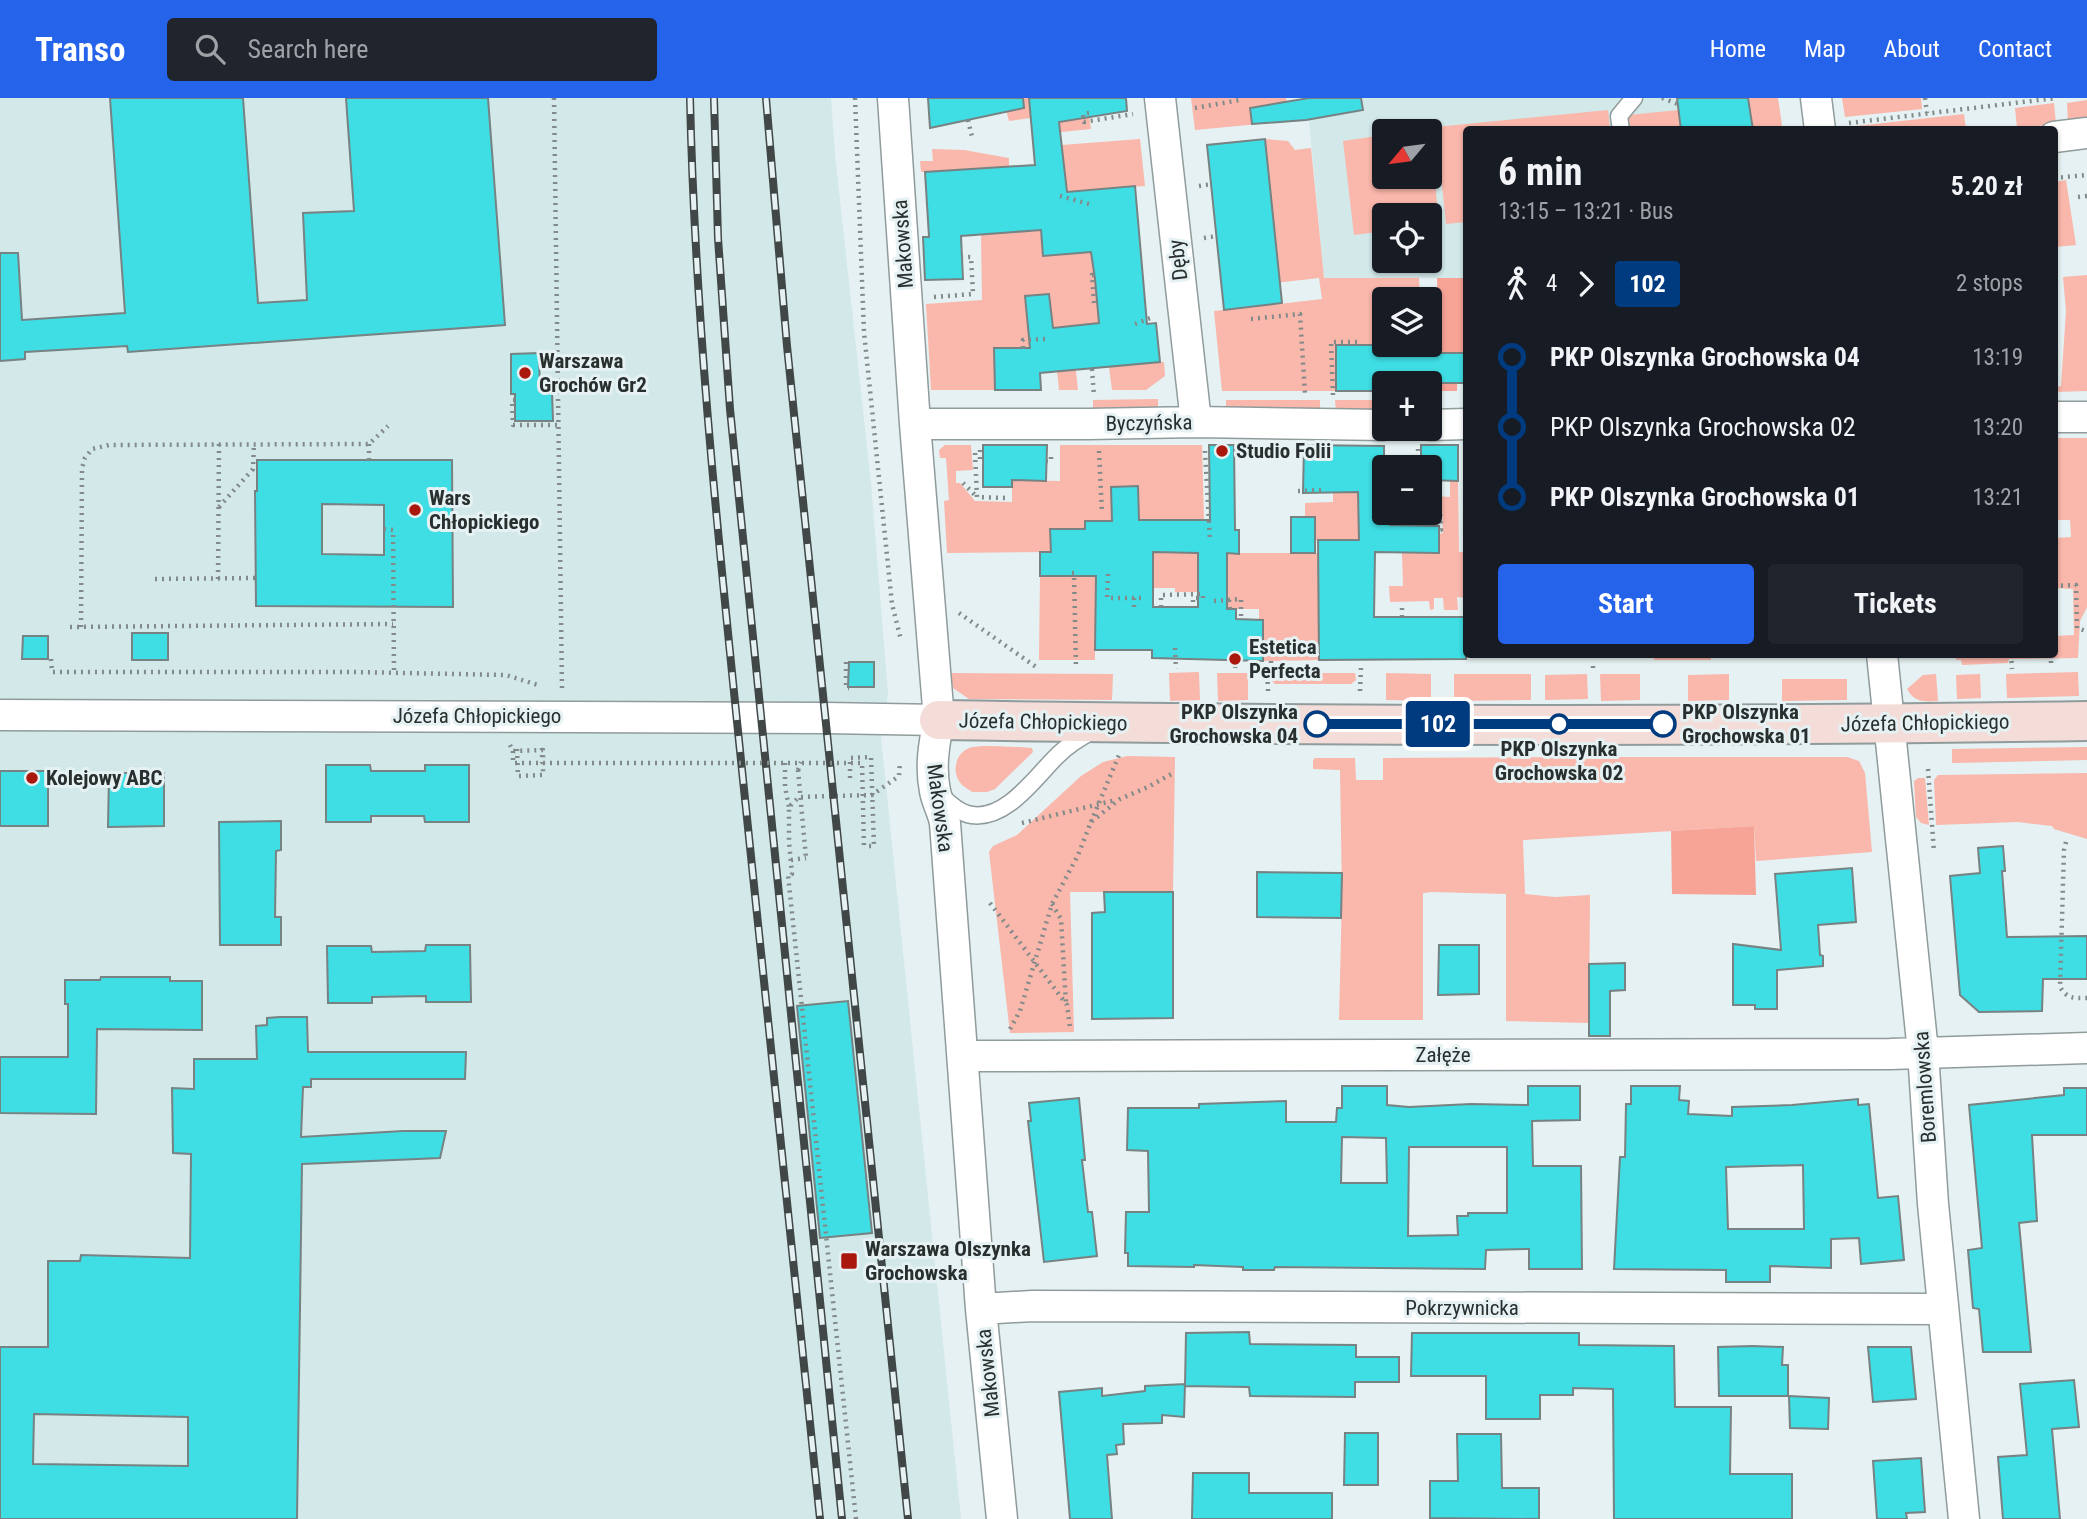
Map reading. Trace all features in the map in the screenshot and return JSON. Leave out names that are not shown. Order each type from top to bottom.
[{"type":"street","name":"Makowska","points":[[893,98],[915,424],[939,720],[933,750],[935,792],[945,823],[981,1309],[1002,1519]]},
{"type":"street","points":[[1816,98],[1830,126]]},
{"type":"street","name":"Dęby","points":[[1149,106],[1200,433]]},
{"type":"street","points":[[2058,137],[2087,134]]},
{"type":"street","points":[[2058,417],[2087,416]]},
{"type":"street","name":"Byczyńska","points":[[915,424],[1088,424],[1200,433],[1372,426]]},
{"type":"street","points":[[1442,425],[1463,424]]},
{"type":"street","name":"Boremlowska","points":[[1882,658],[1923,1052],[1942,1309],[1964,1519]]},
{"type":"street","name":"Józefa Chłopickiego","points":[[0,715],[939,720],[1120,738],[2087,721]]},
{"type":"street","name":"Załęże","points":[[963,1056],[1890,1054],[2087,1048]]},
{"type":"street","name":"Pokrzywnicka","points":[[981,1309],[1032,1306],[1942,1309]]},
{"type":"lane","points":[[1620,126],[1619,116],[1634,98]]},
{"type":"lane","points":[[935,792],[958,810],[970,815],[991,813],[1026,790],[1059,753],[1078,739],[1094,730],[1120,738]]},
{"type":"path","points":[[51,659],[52,672],[506,675],[562,693],[554,98]]},
{"type":"path","points":[[855,98],[864,332],[892,604],[902,643]]},
{"type":"path","points":[[1662,98],[1678,104]]},
{"type":"path","points":[[1925,98],[1927,113]]},
{"type":"path","points":[[1837,126],[2056,98]]},
{"type":"path","points":[[1195,108],[1240,100]]},
{"type":"path","points":[[1089,113],[1083,114],[1084,122],[1149,106]]},
{"type":"path","points":[[968,120],[972,137]]},
{"type":"path","points":[[2058,178],[2087,174]]},
{"type":"path","points":[[1200,185],[1212,184]]},
{"type":"path","points":[[1060,196],[1088,204]]},
{"type":"path","points":[[2078,197],[2087,196]]},
{"type":"path","points":[[1206,238],[1217,236]]},
{"type":"path","points":[[925,298],[974,294],[971,257],[961,257]]},
{"type":"path","points":[[1094,303],[1092,275],[1095,275]]},
{"type":"path","points":[[1251,319],[1300,314],[1305,391]]},
{"type":"path","points":[[1135,324],[1153,317]]},
{"type":"path","points":[[1023,348],[1023,340],[1046,339]]},
{"type":"path","points":[[1332,391],[1331,342],[1359,342],[1359,345]]},
{"type":"path","points":[[1092,369],[1093,389]]},
{"type":"path","points":[[515,400],[512,400],[513,425],[558,425]]},
{"type":"path","points":[[81,627],[82,468],[92,449],[108,445],[369,444],[388,426]]},
{"type":"path","points":[[1200,433],[1210,541]]},
{"type":"path","points":[[218,579],[219,443]]},
{"type":"path","points":[[219,507],[253,469],[254,444]]},
{"type":"path","points":[[369,444],[369,460]]},
{"type":"path","points":[[974,445],[977,497]]},
{"type":"path","points":[[1098,445],[1102,513]]},
{"type":"path","points":[[963,483],[977,497],[1007,498]]},
{"type":"path","points":[[1298,491],[1323,490]]},
{"type":"path","points":[[1438,530],[1441,530],[1441,525]]},
{"type":"path","points":[[384,529],[393,530],[394,673]]},
{"type":"path","points":[[1072,573],[1076,669]]},
{"type":"path","points":[[1108,574],[1107,598],[1146,598]]},
{"type":"path","points":[[155,579],[256,578]]},
{"type":"path","points":[[2058,586],[2076,585],[2077,628],[2086,631],[2074,632]]},
{"type":"path","points":[[1161,607],[1161,595],[1203,594],[1203,598],[1193,598],[1193,607]]},
{"type":"path","points":[[1134,598],[1134,607]]},
{"type":"path","points":[[1214,601],[1241,599],[1241,619]]},
{"type":"path","points":[[1229,600],[1230,609]]},
{"type":"path","points":[[1402,608],[1402,616]]},
{"type":"path","points":[[956,611],[1039,669]]},
{"type":"path","points":[[69,627],[393,624]]},
{"type":"path","points":[[1175,648],[1176,669]]},
{"type":"path","points":[[2011,658],[2012,669]]},
{"type":"path","points":[[2051,658],[2051,668]]},
{"type":"path","points":[[1236,661],[1236,668]]},
{"type":"path","points":[[1268,692],[1271,661]]},
{"type":"path","points":[[1593,661],[1593,668]]},
{"type":"path","points":[[846,662],[846,688],[849,688]]},
{"type":"path","points":[[1348,691],[1361,691],[1361,668]]},
{"type":"path","points":[[1005,1037],[1020,1011],[1052,904],[1078,855],[1099,804],[1120,738]]},
{"type":"path","points":[[542,748],[542,762]]},
{"type":"path","points":[[530,750],[543,750],[543,775],[518,776],[515,750],[513,763],[529,763],[542,762],[785,763],[801,762],[849,763],[862,763],[864,846],[874,846],[871,757],[849,758],[850,778],[849,763]]},
{"type":"path","points":[[791,860],[806,858],[798,770],[801,762]]},
{"type":"path","points":[[789,807],[799,797],[872,795],[899,776],[900,762]]},
{"type":"path","points":[[785,763],[792,874],[788,875],[856,1519]]},
{"type":"path","points":[[1021,824],[1120,799],[1175,772]]},
{"type":"path","points":[[1091,822],[1120,799]]},
{"type":"path","points":[[2066,842],[2060,988],[2066,996],[2087,998]]},
{"type":"path","points":[[990,903],[1066,1005]]},
{"type":"path","points":[[1052,904],[1061,919],[1066,1005],[1071,1035]]},
{"type":"shaded area","points":[[0,98],[831,98],[871,483],[888,694],[881,737],[961,1519],[0,1519]]},
{"type":"shaded area","points":[[1003,98],[1087,98],[1091,129],[1032,135],[1032,131],[1060,128],[1058,113],[1031,115],[1030,118],[1009,121]]},
{"type":"shaded area","points":[[1191,98],[1286,98],[1291,121],[1195,130]]},
{"type":"shaded area","points":[[1347,98],[1778,98],[1782,126],[1463,126],[1463,278],[1324,278],[1309,120],[1350,112]]},
{"type":"shaded area","points":[[1748,98],[1778,98],[1782,125],[1753,126]]},
{"type":"shaded area","points":[[1842,98],[1921,98],[1922,109],[1845,117]]},
{"type":"shaded area","points":[[2087,100],[2087,119],[2068,121],[2067,103]]},
{"type":"shaded area","points":[[2054,103],[2056,124],[2017,126],[2015,108]]},
{"type":"shaded area","points":[[1608,110],[1610,126],[1463,126],[1463,222],[1446,224],[1442,185],[1442,126]]},
{"type":"shaded area","points":[[1679,110],[1681,126],[1629,126],[1628,115]]},
{"type":"shaded area","points":[[1964,114],[1966,126],[1856,126]]},
{"type":"shaded area","points":[[1372,137],[1372,189],[1436,189],[1437,203],[1372,203],[1372,233],[1354,235],[1343,141]]},
{"type":"shaded area","points":[[1140,139],[1145,186],[1088,190],[1104,322],[1071,326],[1078,390],[1059,390],[1049,295],[1040,348],[994,349],[995,390],[931,390],[926,304],[982,300],[981,234],[1040,230],[1043,256],[1063,254],[1062,240],[1035,165],[1064,162],[1062,145]]},
{"type":"shaded area","points":[[1265,139],[1288,141],[1295,150],[1311,148],[1324,278],[1419,278],[1419,287],[1372,287],[1372,345],[1336,345],[1336,391],[1222,391],[1214,311],[1253,307],[1251,292],[1271,305],[1322,299],[1319,278],[1223,289],[1278,266]]},
{"type":"shaded area","points":[[932,149],[964,150],[1009,158],[1009,167],[921,172],[920,161],[933,161]]},
{"type":"shaded area","points":[[2066,180],[2076,245],[2058,247],[2058,181]]},
{"type":"shaded area","points":[[2087,275],[2087,391],[2058,392],[2058,386],[2061,386],[2066,311],[2063,277]]},
{"type":"shaded area","points":[[1437,278],[1463,278],[1463,353],[1458,353],[1457,391],[1442,391],[1439,357],[1442,357],[1442,287],[1437,287]]},
{"type":"shaded area","points":[[1164,362],[1165,376],[1146,390],[1112,390],[1109,367]]},
{"type":"shaded area","points":[[1158,399],[1158,409],[1093,410],[1093,400]]},
{"type":"shaded area","points":[[1226,400],[1320,400],[1320,412],[1226,413]]},
{"type":"shaded area","points":[[1335,400],[1372,400],[1372,411],[1336,411]]},
{"type":"shaded area","points":[[2058,438],[2087,438],[2087,607],[2080,621],[2078,658],[2009,659],[2008,663],[1962,665],[1961,660],[1956,658],[2058,658],[2058,636],[2074,635],[2073,589],[2058,588],[2058,538],[2071,537],[2070,520],[2058,520]]},
{"type":"shaded area","points":[[945,445],[971,445],[973,470],[956,471],[956,483],[960,483],[975,501],[1012,502],[1012,480],[1060,481],[1060,445],[1202,445],[1204,519],[1180,519],[1180,530],[1092,528],[1092,521],[1085,521],[1085,529],[1050,530],[1051,552],[947,553],[944,501],[949,500],[946,458],[940,458],[939,450]]},
{"type":"shaded area","points":[[1450,481],[1458,481],[1463,598],[1457,597],[1458,610],[1444,610],[1443,598],[1434,598],[1434,609],[1430,610],[1429,601],[1390,602],[1389,586],[1403,586],[1402,553],[1347,553],[1347,540],[1315,540],[1315,517],[1305,517],[1305,503],[1333,502],[1333,490],[1358,492],[1358,531],[1402,533],[1403,525],[1438,525],[1422,526],[1421,533],[1402,552],[1438,553],[1439,534],[1443,533],[1442,496],[1450,497]]},
{"type":"shaded area","points":[[1073,552],[1095,569],[1096,591],[1127,604],[1095,604],[1095,660],[1039,660],[1040,576],[1071,576]]},
{"type":"shaded area","points":[[1153,552],[1198,553],[1198,575],[1207,592],[1175,592],[1175,588],[1152,588]]},
{"type":"shaded area","points":[[1227,553],[1319,553],[1319,660],[1263,661],[1263,620],[1259,619],[1259,609],[1222,609],[1220,580],[1227,579]]},
{"type":"shaded area","points":[[1654,658],[1711,658],[1711,660]]},
{"type":"shaded area","points":[[1199,672],[1200,700],[1170,701],[1169,673]]},
{"type":"shaded area","points":[[2078,672],[2079,696],[2007,698],[2006,674]]},
{"type":"shaded area","points":[[950,673],[1113,674],[1112,700],[969,699],[953,688]]},
{"type":"shaded area","points":[[1217,673],[1248,673],[1248,700],[1218,701]]},
{"type":"shaded area","points":[[1271,673],[1355,673],[1356,680],[1351,684],[1275,684],[1271,680]]},
{"type":"shaded area","points":[[1386,673],[1431,674],[1431,701],[1386,700]]},
{"type":"shaded area","points":[[1454,674],[1531,674],[1531,700],[1454,701]]},
{"type":"shaded area","points":[[1587,674],[1588,699],[1545,700],[1545,675]]},
{"type":"shaded area","points":[[1600,674],[1640,674],[1640,700],[1601,701]]},
{"type":"shaded area","points":[[1729,674],[1729,700],[1688,701],[1688,675]]},
{"type":"shaded area","points":[[1936,674],[1938,701],[1920,700],[1907,689],[1923,675]]},
{"type":"shaded area","points":[[1980,674],[1981,698],[1957,699],[1956,675]]},
{"type":"shaded area","points":[[1782,679],[1847,679],[1847,700],[1782,701]]},
{"type":"shaded area","points":[[980,746],[1032,748],[1033,752],[995,789],[972,792],[959,781],[956,762],[965,750]]},
{"type":"shaded area","points":[[2087,747],[2087,760],[1952,763],[1952,749]]},
{"type":"shaded area","points":[[1127,756],[1175,757],[1173,892],[1070,892],[1074,1032],[1010,1033],[989,852],[993,846],[1017,835],[1081,776],[1103,762]]},
{"type":"shaded area","points":[[1847,757],[1859,761],[1865,773],[1872,852],[1756,861],[1754,826],[1523,840],[1525,894],[1555,897],[1590,895],[1589,1023],[1506,1021],[1506,894],[1432,892],[1423,893],[1423,1020],[1339,1020],[1342,895],[1340,770],[1313,769],[1313,760],[1355,758],[1356,780],[1383,780],[1383,758]]},
{"type":"shaded area","points":[[2087,773],[2087,839],[2054,829],[2052,826],[2018,822],[1936,825],[1934,780],[1938,775]]},
{"type":"shaded area","points":[[1925,778],[1929,825],[1921,823],[1916,817],[1914,781]]},
{"type":"shaded area","points":[[1754,826],[1756,895],[1672,894],[1671,831]]},
{"type":"building","points":[[110,98],[243,98],[258,303],[307,300],[303,213],[354,211],[346,98],[488,98],[505,325],[128,352],[127,346],[25,352],[25,359],[0,361],[0,253],[18,253],[22,320],[125,313]]},
{"type":"building","points":[[928,98],[1023,98],[1024,108],[930,128]]},
{"type":"building","points":[[1029,98],[1126,98],[1127,111],[1059,122],[1067,192],[1135,186],[1147,324],[1156,323],[1160,362],[1040,373],[1041,390],[995,390],[994,348],[1030,348],[1025,296],[1049,294],[1053,328],[1099,323],[1091,252],[1043,256],[1041,230],[961,236],[963,279],[925,280],[923,237],[929,237],[925,172],[1035,165]]},
{"type":"building","points":[[1309,98],[1361,98],[1363,110],[1306,120],[1252,124],[1250,108]]},
{"type":"building","points":[[1677,98],[1748,98],[1752,126],[1680,126]]},
{"type":"building","points":[[1265,139],[1282,303],[1224,310],[1207,145]]},
{"type":"building","points":[[1336,345],[1372,345],[1372,357],[1442,357],[1442,353],[1463,353],[1463,383],[1442,383],[1442,371],[1372,371],[1372,391],[1336,391]]},
{"type":"building","name":"Warszawa Grochów Gr2","points":[[539,353],[540,392],[552,392],[553,421],[515,421],[515,394],[511,394],[511,354]]},
{"type":"building","points":[[983,445],[1047,445],[1046,481],[1012,480],[1012,487],[983,487]]},
{"type":"building","points":[[1209,445],[1234,445],[1235,530],[1239,530],[1239,554],[1227,553],[1227,609],[1236,609],[1236,619],[1263,620],[1263,661],[1152,658],[1152,650],[1095,650],[1096,576],[1040,576],[1040,552],[1051,552],[1050,529],[1085,529],[1085,521],[1112,521],[1111,487],[1138,486],[1139,520],[1210,520]],"holes":[[[1153,552],[1198,553],[1198,607],[1153,607]]]},
{"type":"building","points":[[1304,445],[1384,446],[1384,455],[1372,455],[1372,525],[1439,526],[1439,553],[1375,552],[1374,617],[1463,617],[1463,658],[1466,659],[1319,660],[1318,540],[1359,540],[1358,492],[1303,493]]},
{"type":"building","points":[[1421,445],[1458,445],[1458,481],[1442,480],[1442,455],[1421,455]]},
{"type":"building","points":[[257,460],[452,460],[453,607],[256,606]],"holes":[[[322,504],[384,505],[384,555],[322,554]]]},
{"type":"building","points":[[1291,517],[1315,517],[1315,553],[1291,553]]},
{"type":"building","points":[[132,633],[168,633],[168,660],[132,660]]},
{"type":"building","points":[[23,636],[48,636],[48,659],[22,659]]},
{"type":"building","points":[[849,662],[874,662],[874,687],[848,687]]},
{"type":"building","points":[[326,765],[370,765],[371,771],[425,771],[425,765],[469,765],[469,822],[425,822],[424,816],[371,816],[371,822],[326,822]]},
{"type":"building","points":[[0,771],[48,771],[48,826],[0,826]]},
{"type":"building","points":[[109,773],[164,773],[164,826],[108,827]]},
{"type":"building","points":[[281,821],[281,850],[276,851],[275,917],[281,917],[281,945],[220,945],[219,822]]},
{"type":"building","points":[[2003,846],[2007,937],[2087,936],[2087,979],[2043,979],[2042,1011],[1979,1012],[1960,995],[1950,876],[1980,873],[1978,848]]},
{"type":"building","points":[[1852,868],[1856,922],[1818,925],[1823,966],[1777,970],[1777,1009],[1733,1005],[1733,944],[1781,950],[1775,874]]},
{"type":"building","points":[[1257,872],[1342,873],[1341,918],[1257,917]]},
{"type":"building","points":[[1104,892],[1173,892],[1173,1018],[1092,1019],[1092,913],[1105,912]]},
{"type":"building","points":[[426,945],[470,945],[471,1002],[426,1002],[426,996],[372,997],[372,1003],[328,1003],[327,946],[371,946],[372,952],[425,951]]},
{"type":"building","points":[[1439,945],[1479,945],[1479,994],[1438,995]]},
{"type":"building","points":[[1625,963],[1625,990],[1610,991],[1610,1036],[1589,1036],[1589,964]]},
{"type":"building","points":[[101,977],[170,977],[170,981],[202,981],[202,1030],[97,1029],[96,1114],[0,1113],[0,1057],[68,1057],[65,980],[100,980]]},
{"type":"building","points":[[848,1001],[872,1233],[820,1238],[797,1006]]},
{"type":"building","points":[[307,1017],[308,1052],[466,1052],[465,1079],[311,1079],[311,1087],[303,1087],[301,1137],[446,1131],[440,1158],[302,1164],[297,1519],[0,1519],[0,1347],[48,1347],[48,1261],[80,1261],[81,1255],[190,1258],[191,1154],[173,1153],[172,1088],[194,1089],[194,1059],[257,1059],[256,1026],[267,1025],[267,1018]],"holes":[[[34,1414],[188,1417],[188,1466],[33,1464]]]},
{"type":"building","points":[[1342,1086],[1387,1086],[1387,1105],[1409,1107],[1528,1105],[1528,1086],[1580,1086],[1580,1120],[1532,1121],[1533,1166],[1581,1166],[1582,1269],[1529,1269],[1529,1249],[1486,1250],[1485,1269],[1275,1267],[1274,1270],[1243,1270],[1243,1267],[1194,1265],[1128,1266],[1128,1253],[1125,1253],[1126,1212],[1149,1212],[1148,1151],[1127,1150],[1128,1108],[1199,1108],[1199,1104],[1286,1101],[1286,1122],[1336,1122],[1337,1108],[1342,1108]],"holes":[[[1342,1137],[1386,1138],[1387,1183],[1341,1183]],[[1409,1147],[1507,1147],[1507,1213],[1468,1213],[1468,1216],[1457,1216],[1458,1235],[1408,1236]]]},
{"type":"building","points":[[1631,1086],[1680,1086],[1679,1100],[1689,1101],[1688,1114],[1732,1116],[1732,1107],[1858,1099],[1858,1105],[1869,1104],[1878,1198],[1898,1196],[1904,1260],[1861,1264],[1859,1238],[1831,1239],[1831,1268],[1770,1266],[1770,1282],[1726,1282],[1726,1270],[1614,1269],[1620,1157],[1625,1157],[1626,1104],[1631,1104]],"holes":[[[1803,1165],[1804,1229],[1728,1229],[1726,1167]]]},
{"type":"building","points":[[2064,1088],[2087,1088],[2087,1135],[2032,1135],[2037,1221],[2019,1223],[2031,1352],[1983,1352],[1979,1309],[1973,1308],[1968,1250],[1982,1248],[1969,1105],[2064,1095]]},
{"type":"building","points":[[1079,1098],[1085,1160],[1082,1160],[1097,1256],[1044,1262],[1028,1121],[1031,1121],[1029,1103]]},
{"type":"building","points":[[1249,1332],[1250,1344],[1356,1345],[1356,1357],[1399,1357],[1399,1382],[1355,1382],[1355,1397],[1250,1396],[1249,1387],[1185,1386],[1186,1333]]},
{"type":"building","points":[[1412,1333],[1579,1333],[1579,1345],[1674,1346],[1675,1407],[1731,1407],[1730,1474],[1792,1474],[1792,1519],[1614,1519],[1613,1389],[1573,1388],[1573,1395],[1540,1395],[1540,1419],[1486,1419],[1486,1376],[1411,1376]]},
{"type":"building","points":[[1718,1347],[1783,1347],[1782,1365],[1788,1365],[1788,1396],[1719,1396]]},
{"type":"building","points":[[1868,1347],[1911,1347],[1916,1399],[1873,1402]]},
{"type":"building","points":[[2074,1380],[2079,1427],[2052,1429],[2060,1519],[2003,1519],[1998,1457],[2027,1455],[2020,1384]]},
{"type":"building","points":[[1185,1384],[1184,1417],[1162,1415],[1162,1423],[1123,1424],[1124,1444],[1116,1445],[1117,1454],[1107,1455],[1112,1519],[1070,1519],[1059,1392],[1102,1388],[1102,1396],[1145,1391],[1145,1386]]},
{"type":"building","points":[[1789,1396],[1829,1398],[1828,1429],[1790,1428]]},
{"type":"building","points":[[1345,1433],[1378,1433],[1378,1485],[1344,1485]]},
{"type":"building","points":[[1457,1434],[1501,1434],[1502,1488],[1539,1488],[1539,1519],[1430,1518],[1430,1481],[1458,1481]]},
{"type":"building","points":[[1921,1458],[1925,1512],[1906,1513],[1907,1519],[1877,1519],[1873,1461]]},
{"type":"building","points":[[1193,1473],[1249,1473],[1249,1493],[1332,1493],[1332,1519],[1192,1519]]},
{"type":"railway","points":[[690,98],[697,266],[717,518],[820,1519]]},
{"type":"railway","points":[[714,98],[718,238],[730,409],[842,1519]]},
{"type":"railway","points":[[766,98],[787,346],[908,1519]]},
{"type":"bus line","name":"102","points":[[1317,724],[1663,724]]},
{"type":"place","name":"Warszawa Grochów Gr2","points":[[525,373]]},
{"type":"place","name":"Studio Folii","points":[[1222,451]]},
{"type":"place","name":"Wars Chłopickiego","points":[[415,510]]},
{"type":"place","name":"Estetica Perfecta","points":[[1235,659]]},
{"type":"place","name":"PKP Olszynka Grochowska 04","points":[[1317,724]]},
{"type":"place","name":"PKP Olszynka Grochowska 02","points":[[1559,724]]},
{"type":"place","name":"PKP Olszynka Grochowska 01","points":[[1663,724]]},
{"type":"place","name":"Kolejowy ABC","points":[[32,778]]},
{"type":"place","name":"Warszawa Olszynka Grochowska","points":[[849,1261]]}]
